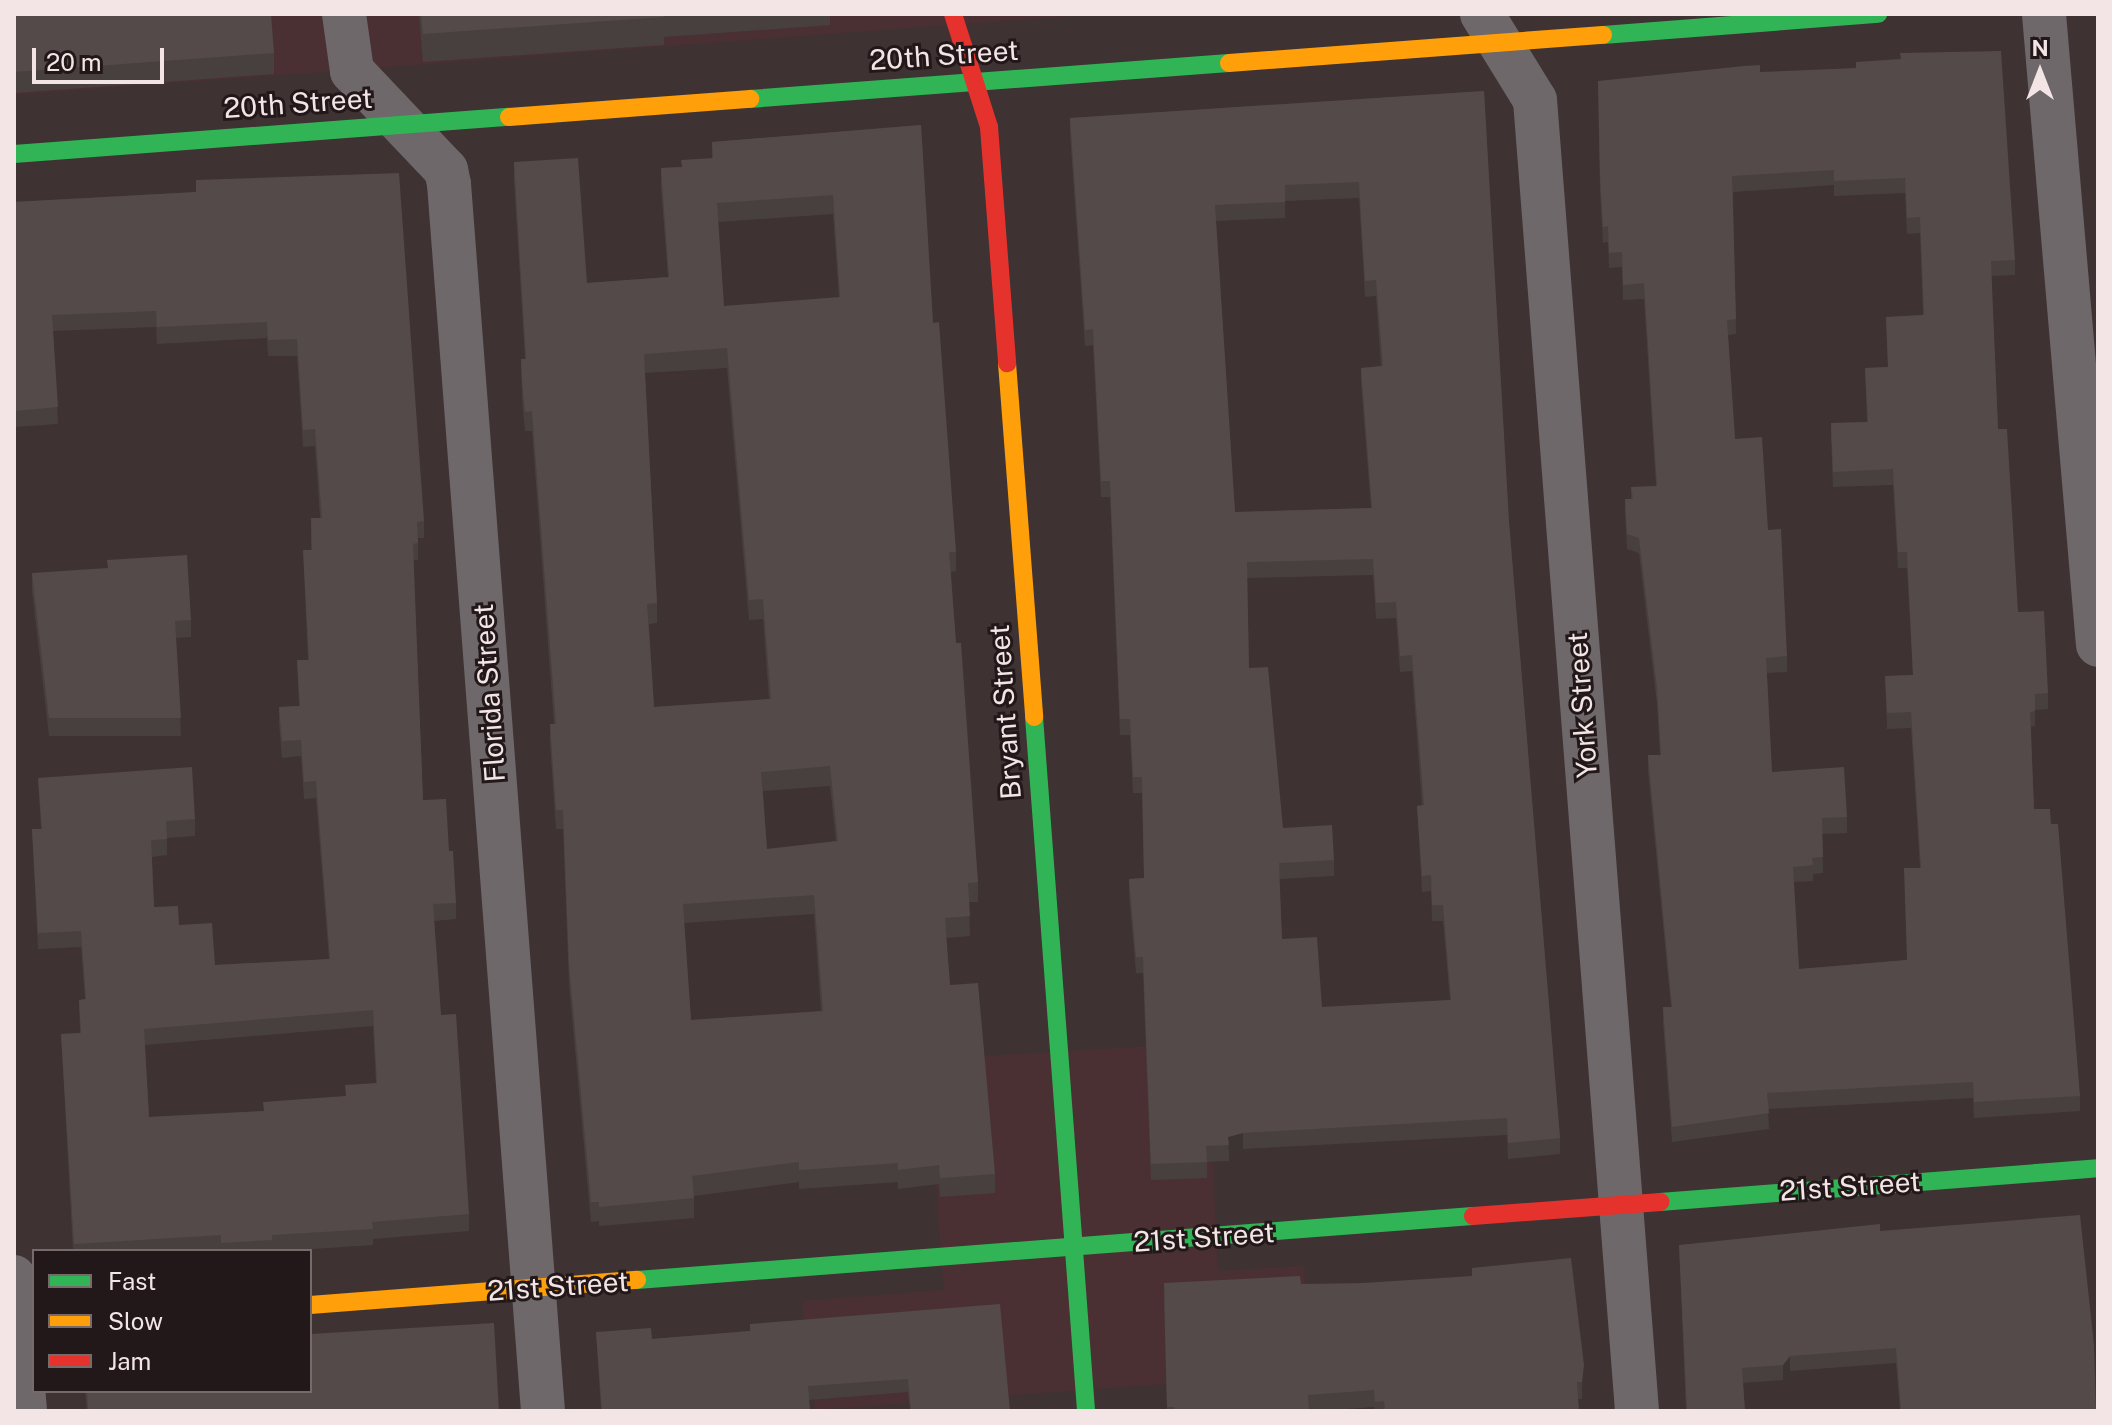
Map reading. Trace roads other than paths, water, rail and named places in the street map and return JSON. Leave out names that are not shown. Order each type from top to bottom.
[{"type":"street","name":"Florida Street","points":[[344,14],[348,63],[400,124],[446,170],[449,184],[543,1411]]},
{"type":"street","name":"Bryant Street","points":[[953,14],[989,127],[1086,1411]]},
{"type":"street","name":"20th Street","points":[[14,154],[975,81],[1490,27],[1878,14]]},
{"type":"street","points":[[2044,14],[2098,645]]},
{"type":"street","name":"York Street","points":[[1490,27],[1535,100],[1637,1411]]},
{"type":"street","name":"21st Street","points":[[312,1305],[2098,1168]]},
{"type":"street","points":[[14,1277],[22,1327],[25,1411]]}]
